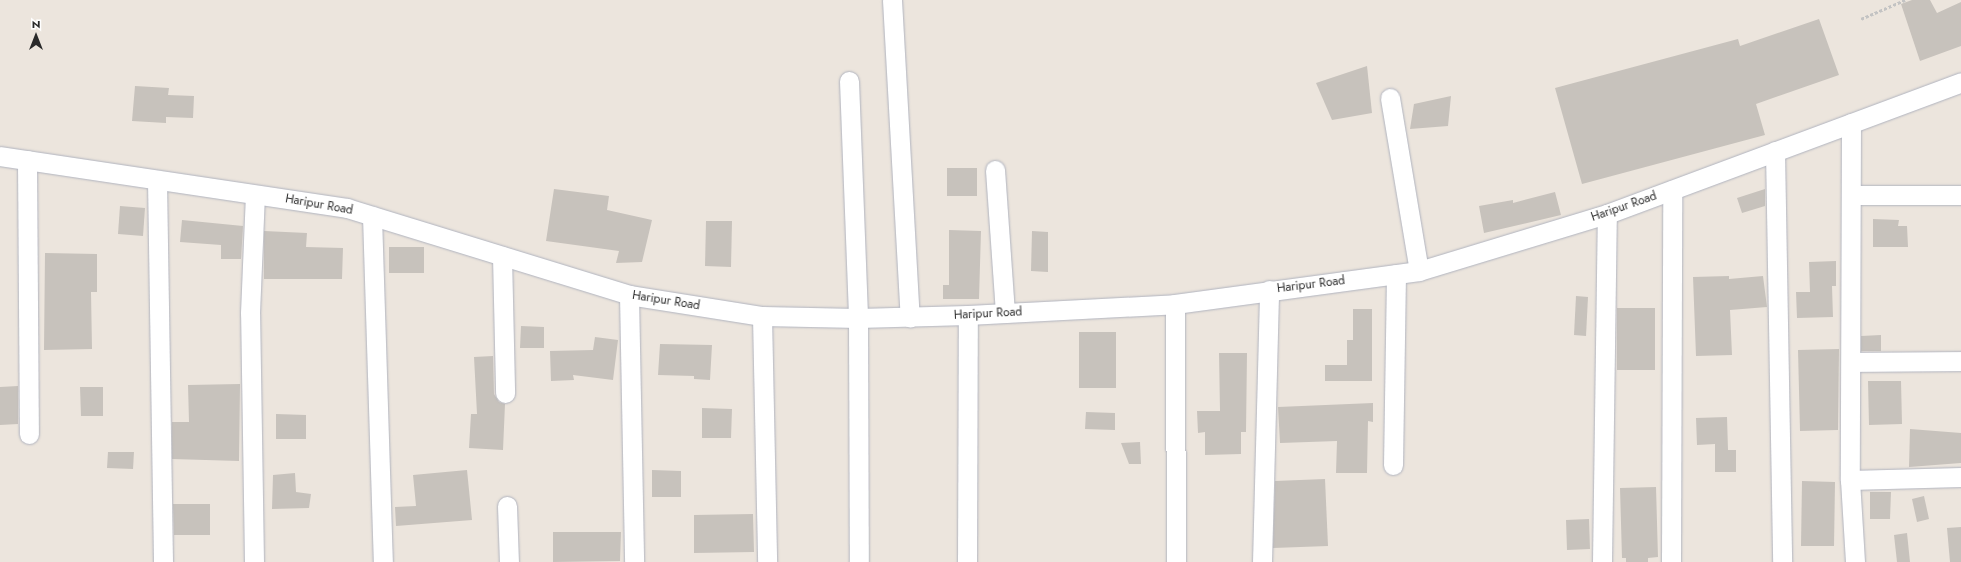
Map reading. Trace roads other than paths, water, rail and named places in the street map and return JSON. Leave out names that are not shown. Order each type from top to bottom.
[{"type":"street","points":[[892,0],[910,317]]},
{"type":"street","points":[[849,81],[858,318],[858,562]]},
{"type":"street","name":"Haripur Road","points":[[0,156],[347,208],[629,295],[762,316],[858,318],[968,315],[1175,304],[1269,290],[1419,271],[1607,214],[1961,82]]},
{"type":"street","points":[[1390,98],[1419,271]]},
{"type":"street","points":[[1850,123],[1852,362],[1850,480],[1855,562]]},
{"type":"street","points":[[1775,151],[1782,562]]},
{"type":"street","points":[[27,160],[29,434]]},
{"type":"street","points":[[996,170],[1005,313]]},
{"type":"street","points":[[157,180],[163,562]]},
{"type":"street","points":[[1672,190],[1672,562]]},
{"type":"street","points":[[254,562],[250,313],[255,195]]},
{"type":"street","points":[[1850,195],[1961,195]]},
{"type":"street","points":[[1602,562],[1607,214]]},
{"type":"street","points":[[372,216],[383,562]]},
{"type":"street","points":[[502,256],[505,393]]},
{"type":"street","points":[[1393,465],[1396,274]]},
{"type":"street","points":[[1262,562],[1269,290]]},
{"type":"street","points":[[629,295],[634,562]]},
{"type":"street","points":[[1175,304],[1176,562]]},
{"type":"street","points":[[967,562],[968,315]]},
{"type":"street","points":[[762,316],[767,562]]},
{"type":"street","points":[[1852,362],[1961,361]]},
{"type":"street","points":[[1850,480],[1961,477]]},
{"type":"street","points":[[507,506],[509,562]]}]
